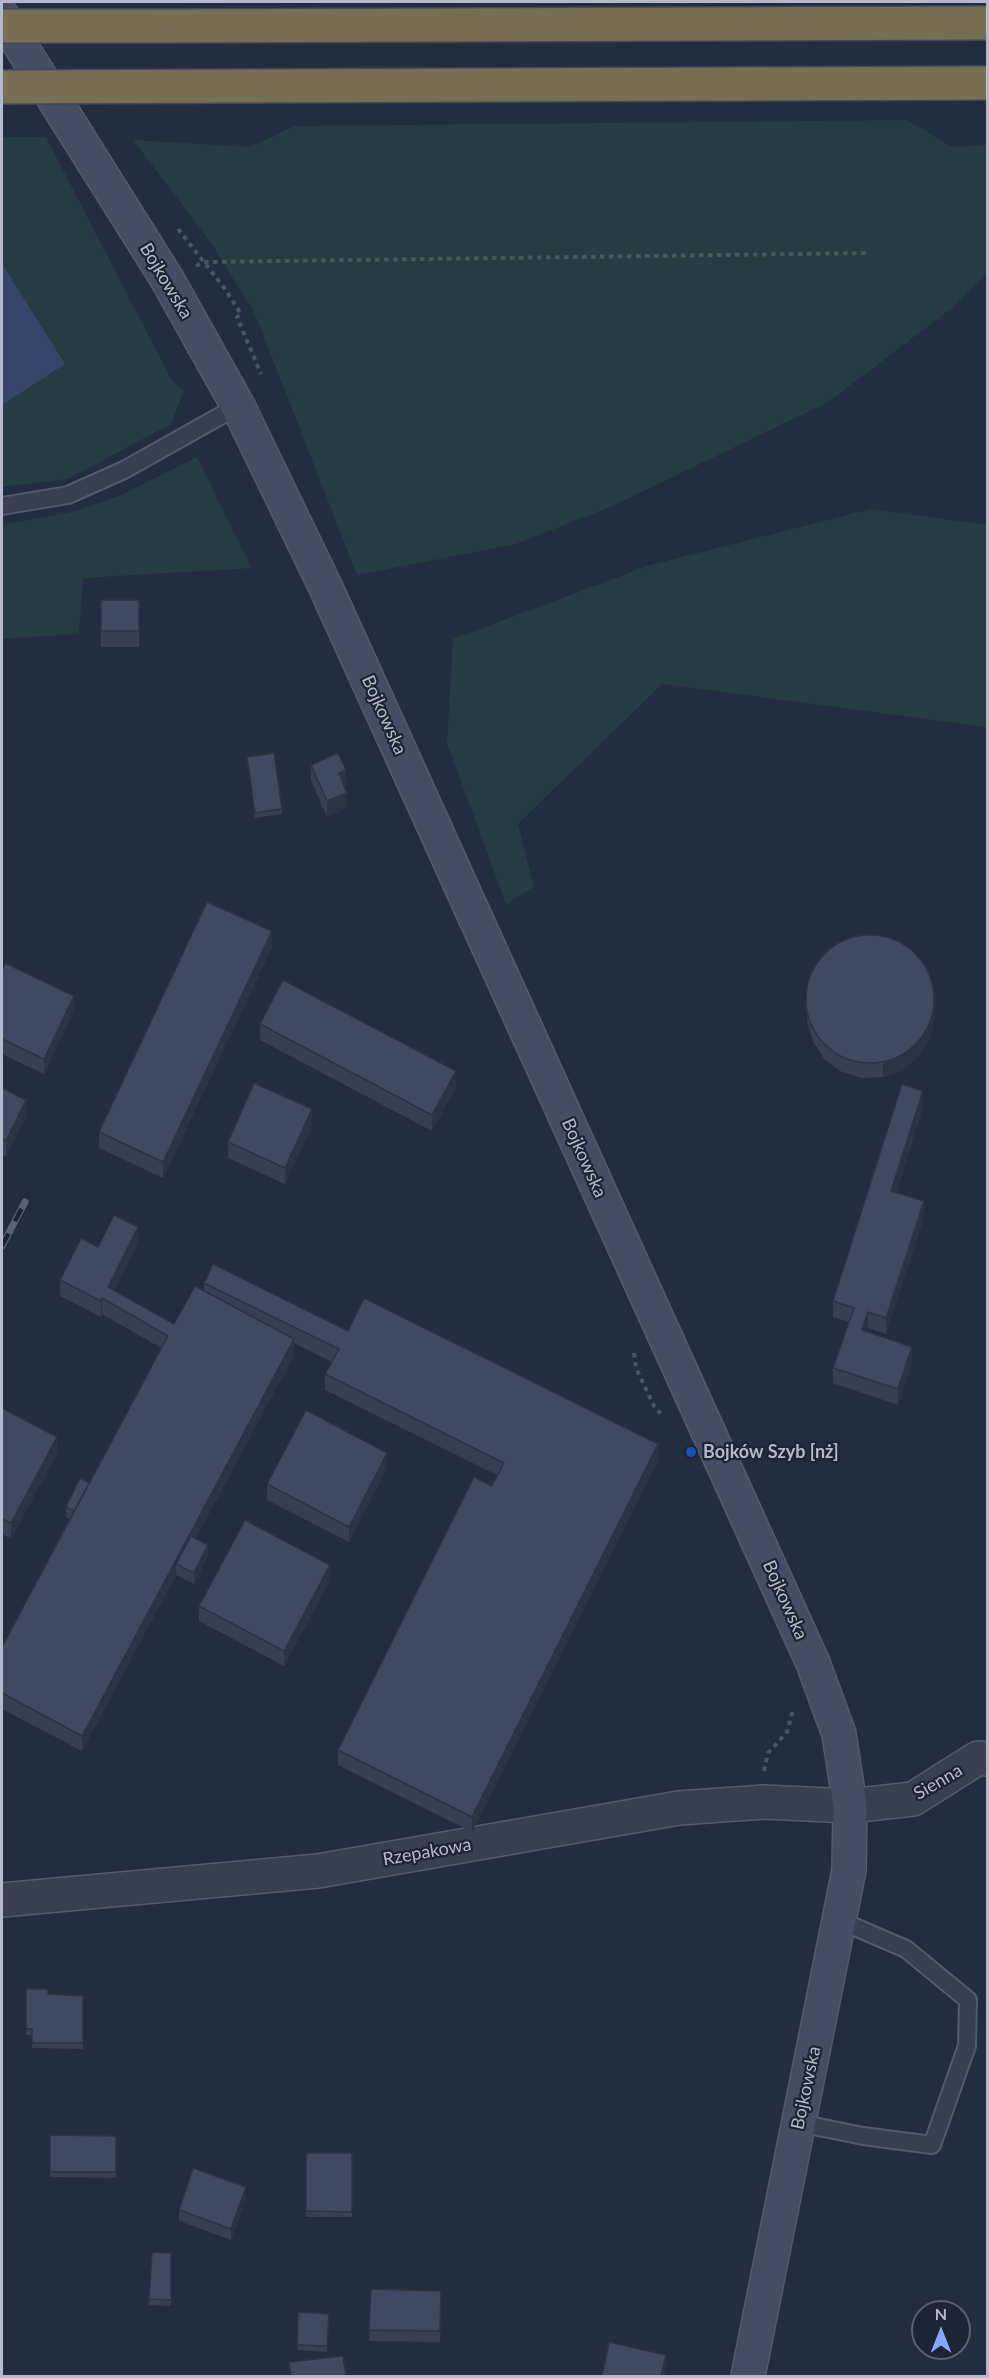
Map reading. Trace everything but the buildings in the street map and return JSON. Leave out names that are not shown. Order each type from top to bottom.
[{"type":"highway","points":[[2,26],[978,23]]},
{"type":"highway","points":[[2,87],[987,83]]},
{"type":"street","name":"Bojkowska","points":[[2,16],[166,279],[238,406],[340,620],[813,1663],[839,1734],[850,1806],[849,1870],[841,1921],[748,2376]]},
{"type":"street","name":"Sienna","points":[[850,1806],[913,1799],[983,1758]]},
{"type":"street","name":"Rzepakowa","points":[[2,1900],[318,1871],[679,1808],[764,1802],[850,1806]]},
{"type":"lane","points":[[2,506],[68,495],[124,470],[238,406]]},
{"type":"lane","points":[[799,2122],[863,2136],[932,2145],[967,2046],[968,2000],[906,1949],[841,1921]]},
{"type":"path","points":[[166,279],[204,262],[870,253]]},
{"type":"path","points":[[634,1350],[636,1368],[654,1406],[668,1423]]},
{"type":"path","points":[[764,1802],[764,1768],[768,1754],[787,1732],[793,1714],[793,1699]]},
{"type":"green space","points":[[907,120],[952,147],[987,145],[987,272],[952,308],[828,402],[615,505],[516,544],[357,575],[255,314],[213,246],[133,140],[251,147],[294,126]]},
{"type":"green space","points":[[2,137],[46,137],[172,381],[184,390],[171,424],[68,479],[2,487]]},
{"type":"green space","points":[[197,457],[252,568],[83,578],[79,634],[2,639],[2,525],[77,511],[121,495]]},
{"type":"green space","points":[[871,509],[987,525],[987,727],[662,684],[518,824],[534,887],[506,904],[447,743],[453,639],[650,565]]},
{"type":"water","points":[[2,264],[65,364],[2,405]]},
{"type":"railway","points":[[2,1246],[25,1202]]},
{"type":"place","name":"Bojków Szyb [nż]","points":[[691,1452]]}]
